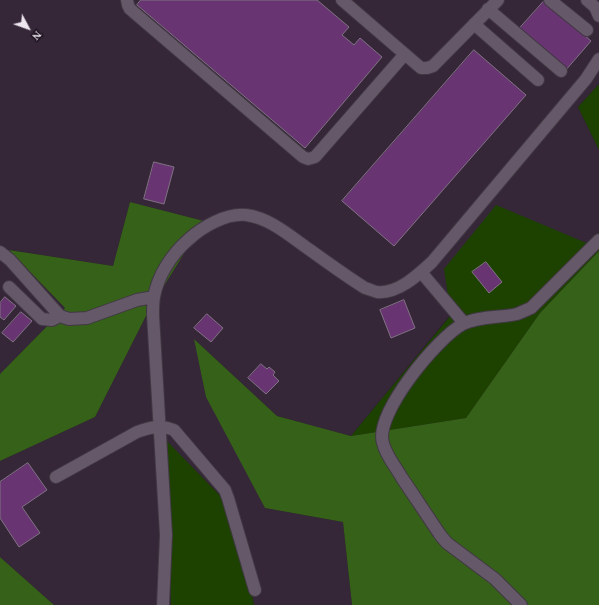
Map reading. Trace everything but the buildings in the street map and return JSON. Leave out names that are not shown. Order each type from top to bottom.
[{"type":"lane","points":[[127,0],[130,9],[303,157],[308,159],[315,157],[405,54]]},
{"type":"lane","points":[[342,0],[421,68],[432,66],[498,0]]},
{"type":"lane","points":[[550,0],[586,30]]},
{"type":"lane","points":[[588,0],[595,7],[599,16]]},
{"type":"lane","points":[[488,9],[561,71]]},
{"type":"lane","points":[[474,24],[538,80]]},
{"type":"lane","points":[[164,605],[166,536],[153,315],[154,297],[158,282],[169,262],[180,247],[211,224],[225,218],[244,215],[261,219],[280,228],[365,288],[378,292],[390,290],[405,283],[432,262],[586,79],[599,59]]},
{"type":"lane","points":[[521,605],[495,579],[447,543],[441,536],[392,461],[383,444],[381,434],[388,414],[401,390],[429,353],[453,330],[464,323],[518,313],[531,308],[599,240]]},
{"type":"lane","points":[[0,252],[10,260],[60,316],[69,319],[87,318],[137,300],[154,297]]},
{"type":"lane","points":[[421,272],[464,323]]},
{"type":"lane","points":[[8,287],[42,319],[52,320],[60,316]]},
{"type":"lane","points":[[56,477],[148,428],[168,427],[174,430],[225,490],[255,590]]},
{"type":"shaded area","points":[[0,0],[599,0],[599,84],[578,107],[599,150],[599,232],[589,244],[451,314],[351,436],[277,416],[194,339],[265,508],[343,522],[352,605],[254,605],[236,512],[165,440],[171,605],[54,605],[0,557],[0,461],[95,417],[148,312],[204,221],[130,202],[113,266],[10,250],[65,308],[0,374]]},
{"type":"green space","points":[[599,84],[599,150],[578,107]]},
{"type":"green space","points":[[130,202],[204,221],[148,312],[95,417],[0,461],[0,374],[65,308],[9,250],[113,266]]},
{"type":"green space","points":[[496,205],[589,244],[599,232],[599,251],[540,313],[466,418],[351,436],[451,315],[444,269]]},
{"type":"green space","points":[[599,251],[599,605],[352,605],[343,522],[265,508],[206,397],[194,339],[277,416],[351,436],[466,418],[540,313]]},
{"type":"green space","points":[[165,439],[236,512],[254,605],[171,605]]},
{"type":"green space","points":[[0,557],[54,605],[0,605]]}]
